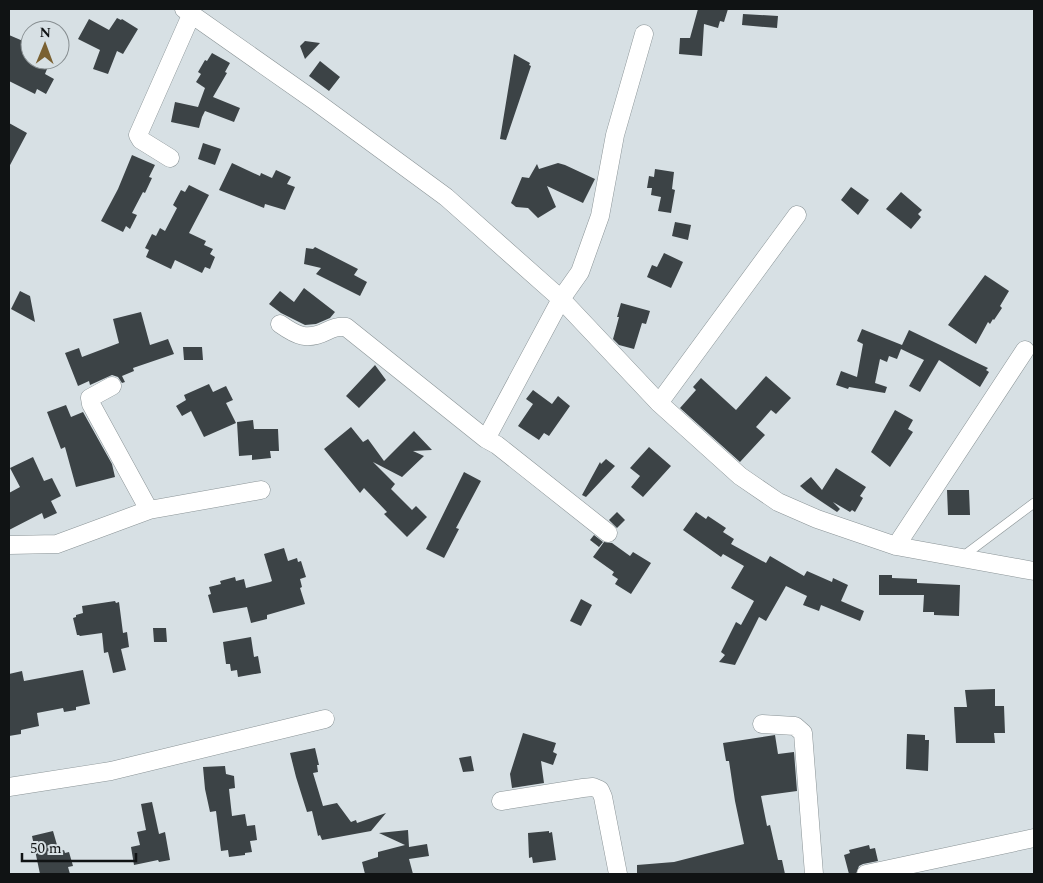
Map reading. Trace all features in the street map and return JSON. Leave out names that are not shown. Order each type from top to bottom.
[{"type":"street","points":[[170,158],[141,140],[138,135],[188,11],[446,197],[561,299],[659,403],[740,476],[778,502],[817,519],[896,546],[1034,571]]},
{"type":"street","points":[[486,439],[561,299],[580,272],[600,216],[615,135],[644,34]]},
{"type":"street","points":[[659,403],[797,215]]},
{"type":"street","points":[[280,324],[302,337],[320,334],[339,326],[346,327],[486,439],[497,445],[608,533]]},
{"type":"street","points":[[896,546],[1025,350]]},
{"type":"street","points":[[112,386],[90,398],[91,404],[149,510]]},
{"type":"street","points":[[9,545],[57,544],[149,510],[261,490]]},
{"type":"street","points":[[9,786],[110,771],[325,719]]},
{"type":"street","points":[[762,724],[795,726],[803,733],[814,874]]},
{"type":"street","points":[[501,801],[583,788],[594,787],[600,790],[604,797],[618,874]]},
{"type":"street","points":[[866,874],[1034,840]]},
{"type":"lane","points":[[962,558],[1034,503]]},
{"type":"building","points":[[698,9],[728,9],[724,22],[720,21],[718,28],[704,24],[702,56],[679,54],[680,38],[690,38]]},
{"type":"building","points":[[743,14],[778,16],[777,28],[742,25]]},
{"type":"building","points":[[117,18],[138,29],[123,54],[117,51],[108,74],[93,69],[100,50],[78,39],[89,19],[109,30]]},
{"type":"building","points":[[9,35],[20,40],[20,70],[47,70],[45,74],[54,79],[46,94],[37,89],[35,94],[9,81]]},
{"type":"building","points":[[305,41],[320,43],[305,59],[300,46]]},
{"type":"building","points":[[212,53],[230,63],[225,72],[227,73],[213,97],[240,108],[234,122],[205,111],[199,128],[171,122],[175,102],[198,107],[205,88],[196,82],[201,74],[198,72]]},
{"type":"building","points":[[514,54],[530,63],[529,65],[531,66],[506,140],[500,139]]},
{"type":"building","points":[[320,61],[340,77],[329,91],[309,76]]},
{"type":"building","points":[[9,123],[27,133],[9,167]]},
{"type":"building","points":[[203,143],[221,149],[215,165],[198,159]]},
{"type":"building","points":[[132,155],[155,165],[149,177],[152,178],[145,193],[143,192],[132,213],[137,215],[130,229],[126,226],[123,232],[101,221],[118,189]]},
{"type":"building","points":[[232,163],[260,176],[261,173],[272,178],[276,170],[291,177],[287,184],[295,187],[285,210],[265,204],[264,208],[219,190]]},
{"type":"building","points":[[558,163],[595,179],[583,203],[547,186],[556,207],[538,218],[528,208],[516,207],[511,203],[522,177],[529,178],[537,164],[539,169]]},
{"type":"building","points":[[655,169],[674,172],[672,189],[675,190],[671,213],[658,211],[661,197],[651,195],[652,188],[647,188],[649,176],[654,177]]},
{"type":"building","points":[[189,185],[209,195],[189,233],[206,241],[204,245],[213,249],[210,254],[215,257],[210,269],[205,267],[202,273],[175,260],[171,269],[146,257],[149,250],[145,248],[152,234],[156,236],[160,228],[165,231],[177,208],[173,205],[181,190],[185,192]]},
{"type":"building","points":[[851,187],[869,200],[858,215],[841,200]]},
{"type":"building","points":[[901,192],[922,210],[918,214],[921,217],[911,229],[886,209]]},
{"type":"building","points":[[675,222],[691,225],[688,240],[672,236]]},
{"type":"building","points":[[315,247],[358,269],[354,275],[367,282],[360,296],[316,274],[321,268],[304,264],[306,248],[313,249]]},
{"type":"building","points":[[664,253],[683,262],[671,288],[647,277],[652,265],[657,267]]},
{"type":"building","points":[[985,275],[1009,291],[1000,306],[1002,308],[990,324],[988,322],[976,344],[948,325]]},
{"type":"building","points":[[304,288],[335,312],[330,318],[316,324],[305,325],[281,313],[269,304],[280,291],[294,302]]},
{"type":"building","points":[[20,291],[30,296],[35,322],[11,309]]},
{"type":"building","points":[[621,303],[650,311],[646,324],[642,323],[634,349],[619,345],[613,339]]},
{"type":"building","points":[[141,312],[150,345],[168,339],[174,354],[133,368],[134,371],[122,376],[125,382],[122,383],[118,377],[112,375],[90,385],[89,381],[78,386],[65,353],[79,348],[82,357],[119,343],[113,319]]},
{"type":"building","points":[[862,329],[902,345],[909,330],[988,368],[986,370],[989,372],[980,387],[939,360],[920,392],[909,386],[924,360],[901,349],[897,359],[889,356],[887,362],[880,359],[875,383],[887,387],[885,393],[849,387],[848,389],[836,385],[841,371],[857,377],[863,344],[857,341]]},
{"type":"building","points":[[183,347],[202,347],[203,360],[184,360]]},
{"type":"building","points":[[375,365],[386,380],[359,408],[346,396]]},
{"type":"building","points":[[766,376],[791,398],[776,414],[771,410],[756,427],[765,435],[740,462],[680,408],[696,390],[693,387],[701,378],[736,410]]},
{"type":"building","points":[[209,384],[213,392],[226,386],[233,400],[226,403],[236,423],[204,437],[191,411],[182,416],[176,406],[186,400],[184,395]]},
{"type":"building","points":[[533,390],[552,404],[558,396],[570,406],[549,436],[544,433],[539,440],[518,426],[533,404],[526,399]]},
{"type":"building","points":[[66,405],[71,417],[83,412],[112,464],[115,477],[76,487],[65,447],[61,449],[47,412]]},
{"type":"building","points":[[895,410],[913,420],[908,429],[913,432],[890,467],[871,452]]},
{"type":"building","points":[[253,420],[254,429],[278,429],[279,451],[270,451],[271,458],[252,460],[252,455],[239,456],[237,422]]},
{"type":"building","points":[[351,427],[363,442],[368,439],[384,461],[414,431],[432,450],[413,451],[424,456],[402,477],[373,462],[395,484],[391,489],[412,510],[416,506],[427,517],[407,537],[384,514],[387,512],[364,488],[360,493],[324,449]]},
{"type":"building","points":[[649,447],[671,466],[643,497],[631,487],[640,476],[630,468]]},
{"type":"building","points":[[33,457],[44,481],[52,478],[61,496],[51,501],[57,513],[44,519],[42,513],[9,530],[9,493],[20,487],[10,468]]},
{"type":"building","points":[[606,459],[615,466],[586,497],[582,495],[600,462],[601,464]]},
{"type":"building","points":[[836,468],[866,487],[860,496],[863,498],[855,512],[852,510],[850,512],[833,502],[840,509],[837,512],[800,486],[811,477],[822,490]]},
{"type":"building","points":[[464,472],[481,481],[456,528],[459,529],[444,558],[426,549]]},
{"type":"building","points":[[947,490],[969,490],[970,515],[948,515]]},
{"type":"building","points":[[617,512],[625,520],[617,528],[609,520]]},
{"type":"building","points":[[696,512],[706,519],[708,516],[726,528],[723,532],[734,539],[731,544],[766,563],[770,556],[804,576],[807,571],[832,582],[833,578],[848,585],[841,601],[864,611],[860,621],[821,605],[819,611],[803,605],[807,596],[786,586],[766,621],[759,617],[735,665],[719,662],[725,655],[721,652],[736,622],[741,625],[754,601],[731,588],[744,566],[723,554],[721,557],[683,530]]},
{"type":"building","points":[[594,535],[603,542],[599,547],[590,540]]},
{"type":"building","points":[[604,542],[612,543],[630,556],[633,552],[651,563],[631,594],[615,584],[618,579],[612,575],[614,572],[593,557]]},
{"type":"building","points":[[284,548],[288,561],[297,558],[298,562],[301,561],[306,577],[300,579],[302,587],[300,588],[305,604],[267,615],[267,619],[251,623],[247,607],[213,613],[208,595],[211,594],[209,587],[221,584],[220,581],[235,577],[236,581],[244,579],[246,588],[272,581],[264,554]]},
{"type":"building","points":[[879,575],[892,575],[892,578],[917,579],[917,583],[960,585],[959,616],[934,615],[934,612],[923,612],[924,595],[879,595]]},
{"type":"building","points":[[581,599],[592,605],[581,626],[570,621]]},
{"type":"building","points":[[115,601],[116,603],[119,602],[123,633],[127,632],[129,647],[121,649],[126,670],[113,673],[108,652],[104,653],[102,633],[77,635],[73,618],[83,613],[82,606]]},
{"type":"building","points":[[153,628],[166,628],[167,642],[154,642]]},
{"type":"building","points":[[251,637],[254,657],[258,656],[261,673],[238,677],[237,670],[231,671],[230,664],[226,664],[223,642]]},
{"type":"building","points":[[83,670],[90,704],[76,707],[76,710],[64,712],[63,708],[37,713],[39,726],[21,730],[21,734],[9,736],[9,674],[22,671],[24,681]]},
{"type":"building","points":[[995,689],[995,706],[1004,706],[1005,733],[994,733],[995,743],[956,743],[954,707],[967,707],[965,690]]},
{"type":"building","points":[[523,733],[556,743],[553,752],[557,754],[553,765],[541,761],[544,783],[512,788],[510,774]]},
{"type":"building","points":[[907,734],[925,735],[925,740],[929,740],[928,771],[906,769]]},
{"type":"building","points":[[775,735],[778,754],[794,752],[797,791],[761,796],[767,826],[770,825],[778,860],[782,860],[785,874],[637,874],[637,865],[674,862],[744,844],[729,761],[726,761],[723,743]]},
{"type":"building","points":[[315,748],[319,765],[317,765],[318,772],[313,773],[323,806],[337,803],[351,822],[356,820],[357,823],[386,813],[371,831],[322,840],[320,835],[318,836],[312,811],[307,812],[290,753]]},
{"type":"building","points":[[471,756],[474,771],[463,772],[459,758]]},
{"type":"building","points":[[225,766],[226,774],[234,776],[235,788],[229,789],[232,816],[245,814],[247,826],[255,825],[257,840],[250,841],[252,852],[245,853],[245,855],[229,857],[228,850],[221,851],[216,811],[210,812],[203,767]]},
{"type":"building","points":[[152,802],[159,834],[165,832],[170,860],[159,862],[158,860],[134,865],[131,847],[140,845],[137,832],[146,830],[141,804]]},
{"type":"building","points":[[408,830],[409,847],[427,844],[429,856],[409,859],[413,874],[365,874],[362,862],[378,857],[378,852],[405,845],[379,833]]},
{"type":"building","points":[[53,831],[59,852],[64,850],[65,853],[69,852],[73,866],[68,867],[70,874],[40,874],[32,836]]},
{"type":"building","points":[[549,831],[549,833],[552,832],[556,860],[533,863],[532,857],[529,858],[528,833]]},
{"type":"building","points":[[869,845],[870,849],[875,848],[878,861],[863,864],[859,866],[856,874],[849,874],[844,855],[850,853],[849,850]]}]
